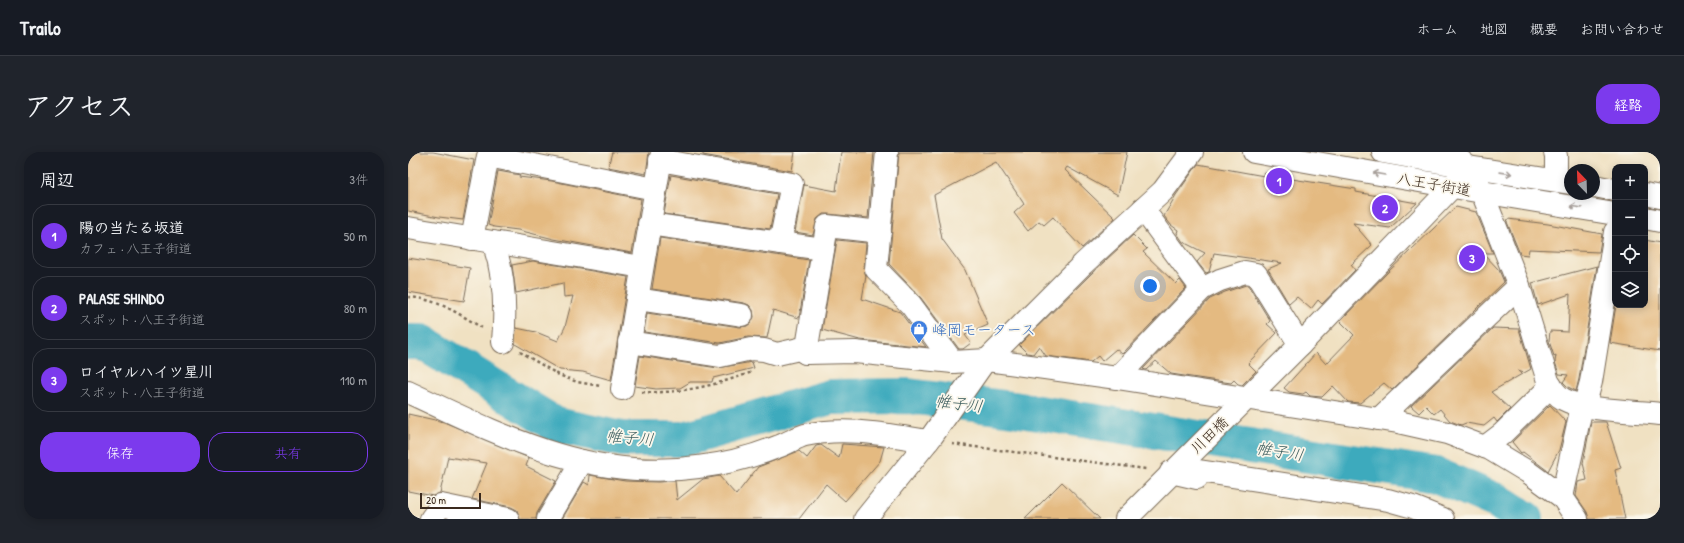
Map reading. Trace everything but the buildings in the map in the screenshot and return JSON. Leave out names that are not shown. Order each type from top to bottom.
[{"type":"main road","points":[[887,152],[876,269],[911,305],[953,362]]},
{"type":"main road","points":[[865,519],[930,439],[985,363],[1083,264],[1163,191],[1192,152]]},
{"type":"main road","name":"八王子街道","points":[[1254,152],[1612,214]]},
{"type":"main road","name":"八王子街道","points":[[1383,152],[1468,167],[1563,181]]},
{"type":"main road","points":[[1450,152],[1468,167],[1482,192],[1519,286],[1551,386],[1562,399],[1583,406],[1660,414]]},
{"type":"main road","points":[[1555,152],[1563,181]]},
{"type":"main road","points":[[483,241],[488,156],[656,189]]},
{"type":"main road","points":[[622,389],[661,156],[792,184],[780,243]]},
{"type":"main road","name":"川田橋","points":[[1126,519],[1171,472],[1300,345],[1452,187],[1468,167]]},
{"type":"main road","points":[[1600,187],[1612,189]]},
{"type":"main road","points":[[1648,195],[1660,197]]},
{"type":"main road","points":[[1143,210],[1202,289]]},
{"type":"main road","points":[[1648,219],[1660,221]]},
{"type":"main road","points":[[649,224],[823,249]]},
{"type":"main road","points":[[806,353],[827,226],[880,232]]},
{"type":"main road","points":[[408,228],[642,267]]},
{"type":"main road","points":[[1562,497],[1583,406],[1591,382],[1614,236]]},
{"type":"main road","points":[[483,241],[498,254],[505,301],[503,342]]},
{"type":"main road","points":[[1117,378],[1202,289],[1220,280],[1244,272],[1256,274],[1300,345]]},
{"type":"main road","points":[[1379,419],[1519,286]]},
{"type":"main road","points":[[637,299],[742,315]]},
{"type":"main road","points":[[629,342],[720,356],[751,349],[764,350],[777,354],[799,349],[806,353],[855,352],[953,362],[985,363],[1117,378],[1379,419],[1447,433],[1485,447],[1528,472],[1562,497],[1577,519]]},
{"type":"main road","points":[[1485,447],[1502,434],[1551,386]]},
{"type":"main road","points":[[408,392],[511,439],[545,452],[630,470],[658,471],[699,467],[740,459],[777,447],[804,435],[835,431],[866,432],[930,439]]},
{"type":"main road","points":[[548,519],[582,461]]},
{"type":"main road","points":[[1171,472],[1197,478],[1199,471],[1388,500],[1413,507],[1443,519]]},
{"type":"main road","points":[[431,519],[441,505],[508,519]]},
{"type":"path","points":[[930,439],[1171,472]]},
{"type":"waterway","name":"帷子川","points":[[408,342],[422,342],[556,425],[622,439],[684,439],[830,397],[908,396],[1013,409],[1436,475],[1499,502],[1526,519]]},
{"type":"place","name":"陽の当たる坂道","points":[[1279,181]]},
{"type":"place","name":"PALASE SHINDO","points":[[1385,208]]},
{"type":"place","name":"ロイヤルハイツ星川","points":[[1472,258]]},
{"type":"place","name":"峰岡モータース","points":[[919,344]]}]
